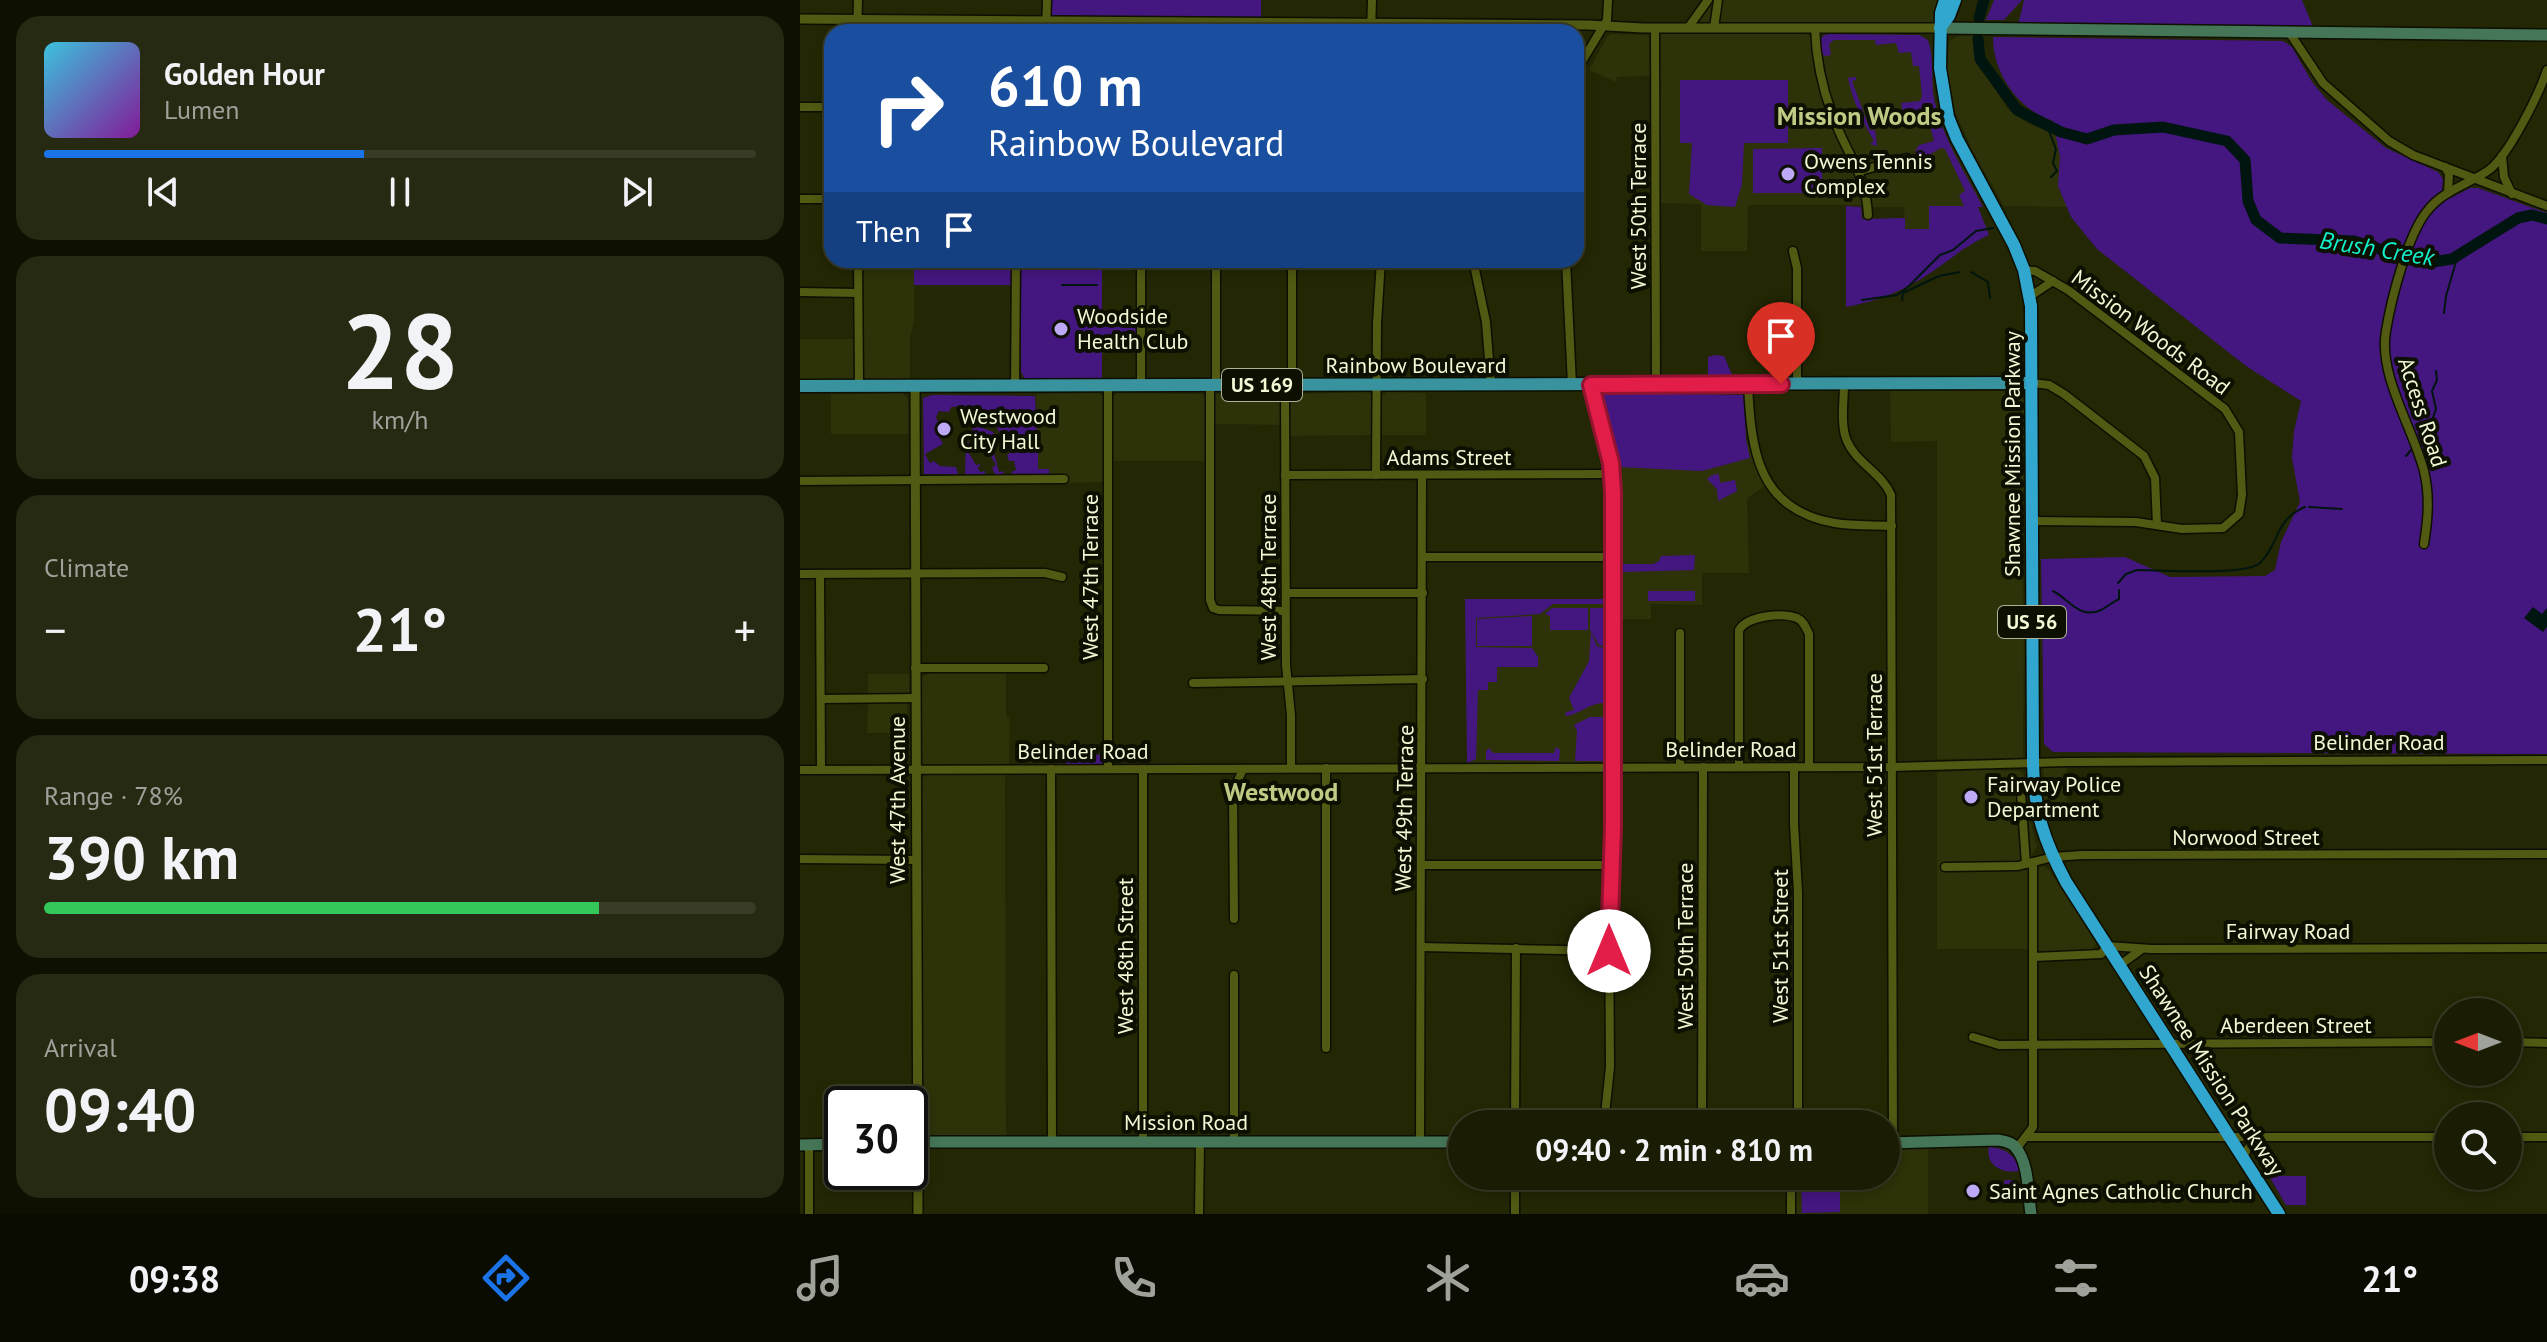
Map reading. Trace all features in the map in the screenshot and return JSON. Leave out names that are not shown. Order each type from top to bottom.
[{"type":"highway","name":"US 56","points":[[1940,28],[1945,0]]},
{"type":"highway","name":"US 56","points":[[1940,28],[1955,0]]},
{"type":"highway","name":"Shawnee Mission Parkway","points":[[1940,28],[1940,68],[1948,117],[2024,270],[2029,297],[2033,339],[2033,785],[2041,829],[2066,882],[2279,1214]]},
{"type":"main road","points":[[1940,28],[2547,35]]},
{"type":"main road","name":"Rainbow Boulevard","points":[[800,386],[2032,383]]},
{"type":"main road","name":"Mission Road","points":[[928,1142],[1448,1142]]},
{"type":"main road","points":[[1900,1143],[2009,1142],[2017,1148],[2024,1168],[2031,1214]]},
{"type":"main road","points":[[804,1145],[824,1144]]},
{"type":"street","points":[[857,24],[858,0]]},
{"type":"street","points":[[1046,24],[1047,0]]},
{"type":"street","points":[[1371,24],[1372,0]]},
{"type":"street","points":[[1584,58],[1607,20],[1608,0]]},
{"type":"street","points":[[1688,28],[1708,0]]},
{"type":"street","points":[[1714,28],[1718,0]]},
{"type":"street","points":[[800,19],[965,24]]},
{"type":"street","points":[[1584,25],[1603,28],[1940,28]]},
{"type":"street","name":"West 50th Terrace","points":[[1655,28],[1656,384]]},
{"type":"street","points":[[1815,28],[1817,54],[1831,114],[1860,171],[1868,215]]},
{"type":"street","points":[[2289,32],[2323,83],[2398,147],[2547,206]]},
{"type":"street","points":[[2513,195],[2504,177],[2502,156],[2547,71]]},
{"type":"street","points":[[800,107],[824,107]]},
{"type":"street","name":"Access Road","points":[[2424,544],[2429,501],[2424,472],[2385,354],[2386,330],[2416,227],[2428,209],[2448,193],[2492,168],[2502,156]]},
{"type":"street","points":[[1860,171],[1907,158]]},
{"type":"street","points":[[2445,167],[2449,174],[2448,193]]},
{"type":"street","points":[[800,199],[824,199]]},
{"type":"street","points":[[1793,251],[1797,268],[1797,384]]},
{"type":"street","points":[[858,268],[859,386]]},
{"type":"street","points":[[1015,387],[1016,268]]},
{"type":"street","points":[[1141,268],[1141,386]]},
{"type":"street","points":[[1216,268],[1210,600],[1213,608],[1285,611]]},
{"type":"street","name":"West 48th Terrace","points":[[1291,768],[1285,611],[1285,475],[1292,268]]},
{"type":"street","points":[[1376,475],[1381,268]]},
{"type":"street","points":[[1475,268],[1486,322],[1491,385]]},
{"type":"street","points":[[1566,268],[1572,385]]},
{"type":"street","name":"Mission Woods Road","points":[[2024,270],[2035,271],[2053,281],[2225,409],[2237,425],[2241,441],[2241,509],[2232,522],[2223,528],[2206,530],[2136,522],[2032,521]]},
{"type":"street","points":[[2029,297],[2053,281]]},
{"type":"street","points":[[800,292],[858,293]]},
{"type":"street","points":[[2032,383],[2049,385],[2064,394],[2144,456],[2155,478],[2157,525]]},
{"type":"street","points":[[1748,384],[1752,444],[1763,475],[1781,497],[1805,514],[1823,521],[1892,526]]},
{"type":"street","name":"West 51st Terrace","points":[[1844,384],[1847,441],[1858,458],[1887,486],[1891,495],[1890,1110]]},
{"type":"street","points":[[1591,385],[1612,474],[1610,1067],[1605,1110]]},
{"type":"street","name":"West 47th Terrace","points":[[1108,386],[1108,769]]},
{"type":"street","name":"West 47th Avenue","points":[[913,1086],[915,387]]},
{"type":"street","name":"Adams Street","points":[[1285,475],[1612,474]]},
{"type":"street","name":"West 49th Terrace","points":[[1420,1142],[1422,475]]},
{"type":"street","points":[[800,481],[1064,479]]},
{"type":"street","points":[[1423,557],[1613,557]]},
{"type":"street","points":[[800,574],[1045,573],[1062,577]]},
{"type":"street","points":[[820,574],[821,770]]},
{"type":"street","points":[[1286,593],[1423,593]]},
{"type":"street","points":[[1739,767],[1739,630],[1752,618],[1775,617],[1798,619],[1805,624],[1809,634],[1809,767]]},
{"type":"street","points":[[1680,633],[1680,767]]},
{"type":"street","points":[[915,668],[1044,668]]},
{"type":"street","points":[[1193,683],[1423,679]]},
{"type":"street","points":[[821,699],[915,698]]},
{"type":"street","name":"Belinder Road","points":[[800,770],[1892,767],[2547,760]]},
{"type":"street","name":"West 50th Terrace","points":[[1702,1110],[1703,767]]},
{"type":"street","name":"West 51st Street","points":[[1794,767],[1798,892],[1798,1110]]},
{"type":"street","points":[[1326,768],[1326,1048]]},
{"type":"street","points":[[1051,769],[1052,1143]]},
{"type":"street","name":"West 48th Street","points":[[1143,769],[1143,1143]]},
{"type":"street","points":[[1222,769],[1233,792]]},
{"type":"street","points":[[1234,919],[1233,792],[1243,769]]},
{"type":"street","points":[[2017,1148],[2033,1127],[2034,940],[2030,863],[2021,793],[2024,786],[2033,785]]},
{"type":"street","name":"Norwood Street","points":[[1945,867],[2030,863],[2053,857],[2547,854]]},
{"type":"street","points":[[800,859],[915,860]]},
{"type":"street","points":[[1421,865],[1612,865]]},
{"type":"street","name":"Fairway Road","points":[[2034,957],[2101,954],[2108,946],[2142,949],[2547,948]]},
{"type":"street","points":[[1421,947],[1609,951]]},
{"type":"street","points":[[1515,1110],[1516,948]]},
{"type":"street","points":[[2120,965],[2142,949]]},
{"type":"street","points":[[1234,975],[1234,1142]]},
{"type":"street","points":[[2145,1043],[2155,1035],[2159,1024]]},
{"type":"street","name":"Aberdeen Street","points":[[1973,1037],[1999,1045],[2434,1042]]},
{"type":"street","points":[[2522,1042],[2547,1043]]},
{"type":"street","points":[[2180,1058],[2198,1043]]},
{"type":"street","points":[[2204,1138],[2220,1119]]},
{"type":"street","points":[[2027,1137],[2434,1137]]},
{"type":"street","points":[[2243,1156],[2256,1137]]},
{"type":"street","points":[[2522,1137],[2547,1137]]},
{"type":"street","points":[[1199,1214],[1200,1142]]},
{"type":"street","points":[[804,1145],[809,1214]]},
{"type":"street","name":"West 47th Avenue","points":[[916,1190],[918,1214]]},
{"type":"street","points":[[1515,1190],[1515,1214]]},
{"type":"street","points":[[1791,1190],[1791,1214]]},
{"type":"shaded area","points":[[1051,0],[1261,0],[1261,19],[1051,18]]},
{"type":"shaded area","points":[[1709,0],[1945,0],[1934,25],[1803,32],[1811,37],[1815,48],[1816,66],[1859,176],[1864,205],[1748,205],[1747,251],[1701,251],[1701,204],[1658,203],[1655,28],[1688,28]]},
{"type":"shaded area","points":[[1994,0],[2022,0],[2004,20],[1986,20]]},
{"type":"shaded area","points":[[2024,0],[2302,0],[2314,29],[2018,25]]},
{"type":"shaded area","points":[[1611,34],[1647,35],[1650,38],[1650,76],[1617,77],[1616,82],[1589,70]]},
{"type":"shaded area","points":[[1830,34],[1919,35],[1926,38],[1930,45],[1934,99],[1943,130],[1983,207],[1929,206],[1929,229],[1905,229],[1904,207],[1871,207],[1862,164],[1846,140],[1830,98],[1820,40]]},
{"type":"shaded area","points":[[1830,34],[1919,35],[1928,40],[1939,117],[1983,207],[1978,207],[1989,235],[1911,285],[1879,299],[1846,307],[1846,206],[1861,207],[1862,219],[1905,218],[1905,229],[1929,229],[1929,206],[1964,206],[1959,195],[1965,191],[1945,149],[1941,148],[1920,160],[1915,152],[1919,145],[1934,141],[1926,111],[1903,113],[1901,103],[1920,101],[1922,96],[1919,66],[1913,66],[1911,52],[1899,53],[1896,43],[1876,45],[1875,40],[1834,40],[1829,44],[1831,55],[1825,56],[1820,52],[1820,40]]},
{"type":"shaded area","points":[[1957,36],[1976,36],[1981,68],[2008,109],[2029,124],[2056,135],[2060,157],[2058,186],[2067,207],[2004,206],[1973,152],[1955,112],[1947,70],[1949,42]]},
{"type":"shaded area","points":[[1993,37],[2283,41],[2292,47],[2312,82],[2327,100],[2386,148],[2438,172],[2443,179],[2442,189],[2451,198],[2470,188],[2478,188],[2547,213],[2547,754],[2053,752],[2044,744],[2041,559],[2125,557],[2170,577],[2265,576],[2275,570],[2281,542],[2300,502],[2292,458],[2301,401],[2246,366],[2097,249],[2071,217],[2058,186],[2060,157],[2053,121],[2029,108],[2010,88],[1997,64]]},
{"type":"shaded area","points":[[1856,77],[1852,81],[1870,130],[1875,130],[1877,146],[1870,144],[1874,141],[1852,95],[1848,78]]},
{"type":"shaded area","points":[[1680,80],[1788,80],[1788,143],[1744,143],[1742,184],[1735,207],[1707,205],[1689,194],[1692,143],[1680,143]]},
{"type":"shaded area","name":"Owens Tennis Complex","points":[[1822,148],[1822,193],[1753,193],[1753,149]]},
{"type":"shaded area","points":[[861,268],[914,268],[910,376],[907,380],[867,380],[863,377],[860,349]]},
{"type":"shaded area","name":"Woodside Health Club","points":[[914,268],[1102,268],[1102,327],[1137,327],[1137,337],[1102,338],[1102,381],[1026,381],[1021,372],[1020,285],[914,285]]},
{"type":"shaded area","points":[[800,339],[855,339],[854,379],[800,380]]},
{"type":"shaded area","points":[[1724,356],[1733,377],[1708,377],[1708,357]]},
{"type":"shaded area","points":[[1890,391],[2017,391],[2024,400],[2020,527],[2024,623],[2023,758],[1937,759],[1937,441],[1891,442]]},
{"type":"shaded area","points":[[1369,392],[1373,399],[1373,435],[1288,436],[1290,394]]},
{"type":"shaded area","points":[[1387,392],[1426,393],[1426,435],[1380,435],[1380,397]]},
{"type":"shaded area","points":[[902,393],[908,399],[908,434],[831,434],[831,394]]},
{"type":"shaded area","points":[[1098,393],[1104,401],[1104,482],[1062,483],[1061,475],[1037,475],[1036,394]]},
{"type":"shaded area","points":[[1117,393],[1202,394],[1206,401],[1205,461],[1112,461],[1112,398]]},
{"type":"shaded area","points":[[1276,393],[1280,399],[1281,425],[1213,424],[1215,394]]},
{"type":"shaded area","points":[[1605,393],[1744,395],[1746,440],[1767,485],[1747,498],[1749,573],[1702,573],[1702,605],[1651,604],[1651,619],[1614,619],[1614,467],[1617,466],[1600,400]]},
{"type":"shaded area","points":[[1605,393],[1744,395],[1750,458],[1702,471],[1617,467],[1600,400]]},
{"type":"shaded area","points":[[932,395],[1035,396],[1037,436],[1041,440],[1038,442],[1038,469],[1049,469],[1049,474],[1013,475],[1011,472],[1016,470],[1014,461],[1009,461],[1007,455],[1011,452],[1009,445],[1004,444],[1008,441],[1006,434],[1001,435],[995,424],[977,420],[974,406],[951,407],[949,412],[939,411],[936,417],[939,424],[934,428],[943,444],[925,454],[930,463],[934,461],[940,466],[956,467],[958,474],[924,474],[923,398]]},
{"type":"shaded area","points":[[973,428],[993,432],[996,441],[991,442],[999,472],[1004,471],[1003,475],[995,474],[992,468],[996,465],[978,435],[974,437],[971,432]]},
{"type":"shaded area","points":[[966,442],[969,442],[971,447],[967,450],[976,465],[981,464],[978,468],[980,472],[986,471],[984,475],[965,474]]},
{"type":"shaded area","points":[[1719,474],[1720,483],[1735,480],[1737,491],[1718,501],[1717,489],[1707,479]]},
{"type":"shaded area","points":[[1695,555],[1694,570],[1623,572],[1623,564],[1653,564],[1661,556]]},
{"type":"shaded area","points":[[1648,591],[1695,591],[1695,601],[1648,601]]},
{"type":"shaded area","points":[[1465,599],[1609,599],[1607,764],[1467,766]]},
{"type":"shaded area","points":[[1465,599],[1606,599],[1604,604],[1553,604],[1540,614],[1476,618],[1476,647],[1532,648],[1538,657],[1538,667],[1497,667],[1497,682],[1488,682],[1488,690],[1478,690],[1476,759],[1467,763]]},
{"type":"shaded area","points":[[2533,607],[2542,614],[2547,608],[2547,627],[2543,632],[2524,618]]},
{"type":"shaded area","points":[[1552,608],[1588,608],[1588,630],[1550,630],[1550,616],[1545,614]]},
{"type":"shaded area","points":[[1590,608],[1604,608],[1604,646],[1599,645],[1590,630]]},
{"type":"shaded area","points":[[1606,608],[1609,611],[1609,701],[1606,707]]},
{"type":"shaded area","points":[[1532,616],[1532,646],[1477,646],[1477,619]]},
{"type":"shaded area","points":[[1591,632],[1597,646],[1604,648],[1604,703],[1565,716],[1566,712],[1574,710],[1569,698],[1589,661]]},
{"type":"shaded area","points":[[1006,672],[1006,717],[1010,717],[1009,765],[922,764],[922,677],[930,673]]},
{"type":"shaded area","points":[[868,674],[909,674],[909,694],[868,696]]},
{"type":"shaded area","points":[[868,700],[907,701],[908,733],[867,733]]},
{"type":"shaded area","points":[[1590,717],[1604,717],[1604,761],[1575,761],[1577,731],[1574,725]]},
{"type":"shaded area","points":[[1556,747],[1560,750],[1559,761],[1486,760],[1489,748],[1493,753],[1554,753]]},
{"type":"shaded area","points":[[1067,753],[1104,755],[1103,766],[1066,767]]},
{"type":"shaded area","points":[[2067,764],[2068,813],[2045,814],[2043,769]]},
{"type":"shaded area","points":[[2021,771],[2024,775],[2027,807],[2037,847],[2032,855],[2030,949],[1937,949],[1937,772]]},
{"type":"shaded area","points":[[930,773],[1005,775],[1006,1137],[928,1137],[928,1086],[922,1086],[922,778]]},
{"type":"shaded area","points":[[2043,866],[2049,870],[2096,943],[2093,950],[2039,951],[2036,945],[2036,873]]},
{"type":"shaded area","points":[[1989,1147],[2009,1153],[2019,1171],[1996,1167],[1990,1159]]},
{"type":"shaded area","points":[[1900,1148],[1928,1148],[1928,1214],[1794,1214],[1794,1190],[1900,1190]]},
{"type":"shaded area","points":[[2269,1176],[2306,1176],[2306,1205],[2286,1205]]},
{"type":"shaded area","points":[[2005,1180],[2013,1180],[2015,1194],[2001,1196],[1993,1190],[2000,1181],[1998,1187],[2002,1188]]},
{"type":"shaded area","points":[[1801,1190],[1840,1190],[1840,1212],[1802,1213]]},
{"type":"waterway","name":"Brush Creek","points":[[1979,18],[1984,0]]},
{"type":"waterway","name":"Brush Creek","points":[[1978,39],[1980,59],[2017,110],[2061,132],[2087,139],[2114,130],[2163,127],[2227,141],[2245,160],[2248,201],[2256,220],[2280,238],[2354,241],[2418,261],[2432,262],[2452,259],[2518,218],[2532,215],[2547,219]]},
{"type":"waterway","points":[[2047,126],[2056,149],[2053,163],[2057,171],[2051,177]]},
{"type":"waterway","points":[[1862,300],[1897,295],[1940,255],[1953,250],[1976,231],[1993,228]]},
{"type":"waterway","points":[[2444,313],[2458,255]]},
{"type":"waterway","points":[[1902,300],[1903,293],[1939,276],[1960,272]]},
{"type":"waterway","points":[[1971,272],[1988,282],[1990,298]]},
{"type":"waterway","points":[[1062,285],[1097,285]]},
{"type":"waterway","points":[[2421,441],[2436,409],[2432,391],[2437,380],[2436,371]]},
{"type":"waterway","points":[[2406,456],[2411,450]]},
{"type":"waterway","points":[[2118,583],[2126,574],[2137,570],[2221,571],[2252,567],[2266,556],[2282,525],[2305,507]]},
{"type":"waterway","points":[[2309,507],[2342,509]]},
{"type":"waterway","points":[[2053,591],[2075,607],[2094,612],[2119,599],[2119,590]]},
{"type":"place","name":"Owens Tennis Complex","points":[[1788,174]]},
{"type":"place","name":"Woodside Health Club","points":[[1061,329]]},
{"type":"place","name":"Westwood City Hall","points":[[944,429]]},
{"type":"place","name":"Fairway Police Department","points":[[1971,797]]},
{"type":"place","name":"Saint Agnes Catholic Church","points":[[1973,1191]]},
{"type":"district","name":"Mission Woods","points":[[1859,116]]},
{"type":"district","name":"Westwood","points":[[1281,792]]},
{"type":"route","points":[[1609,951],[1613,827],[1613,492],[1611,463],[1591,385],[1781,384]]}]
